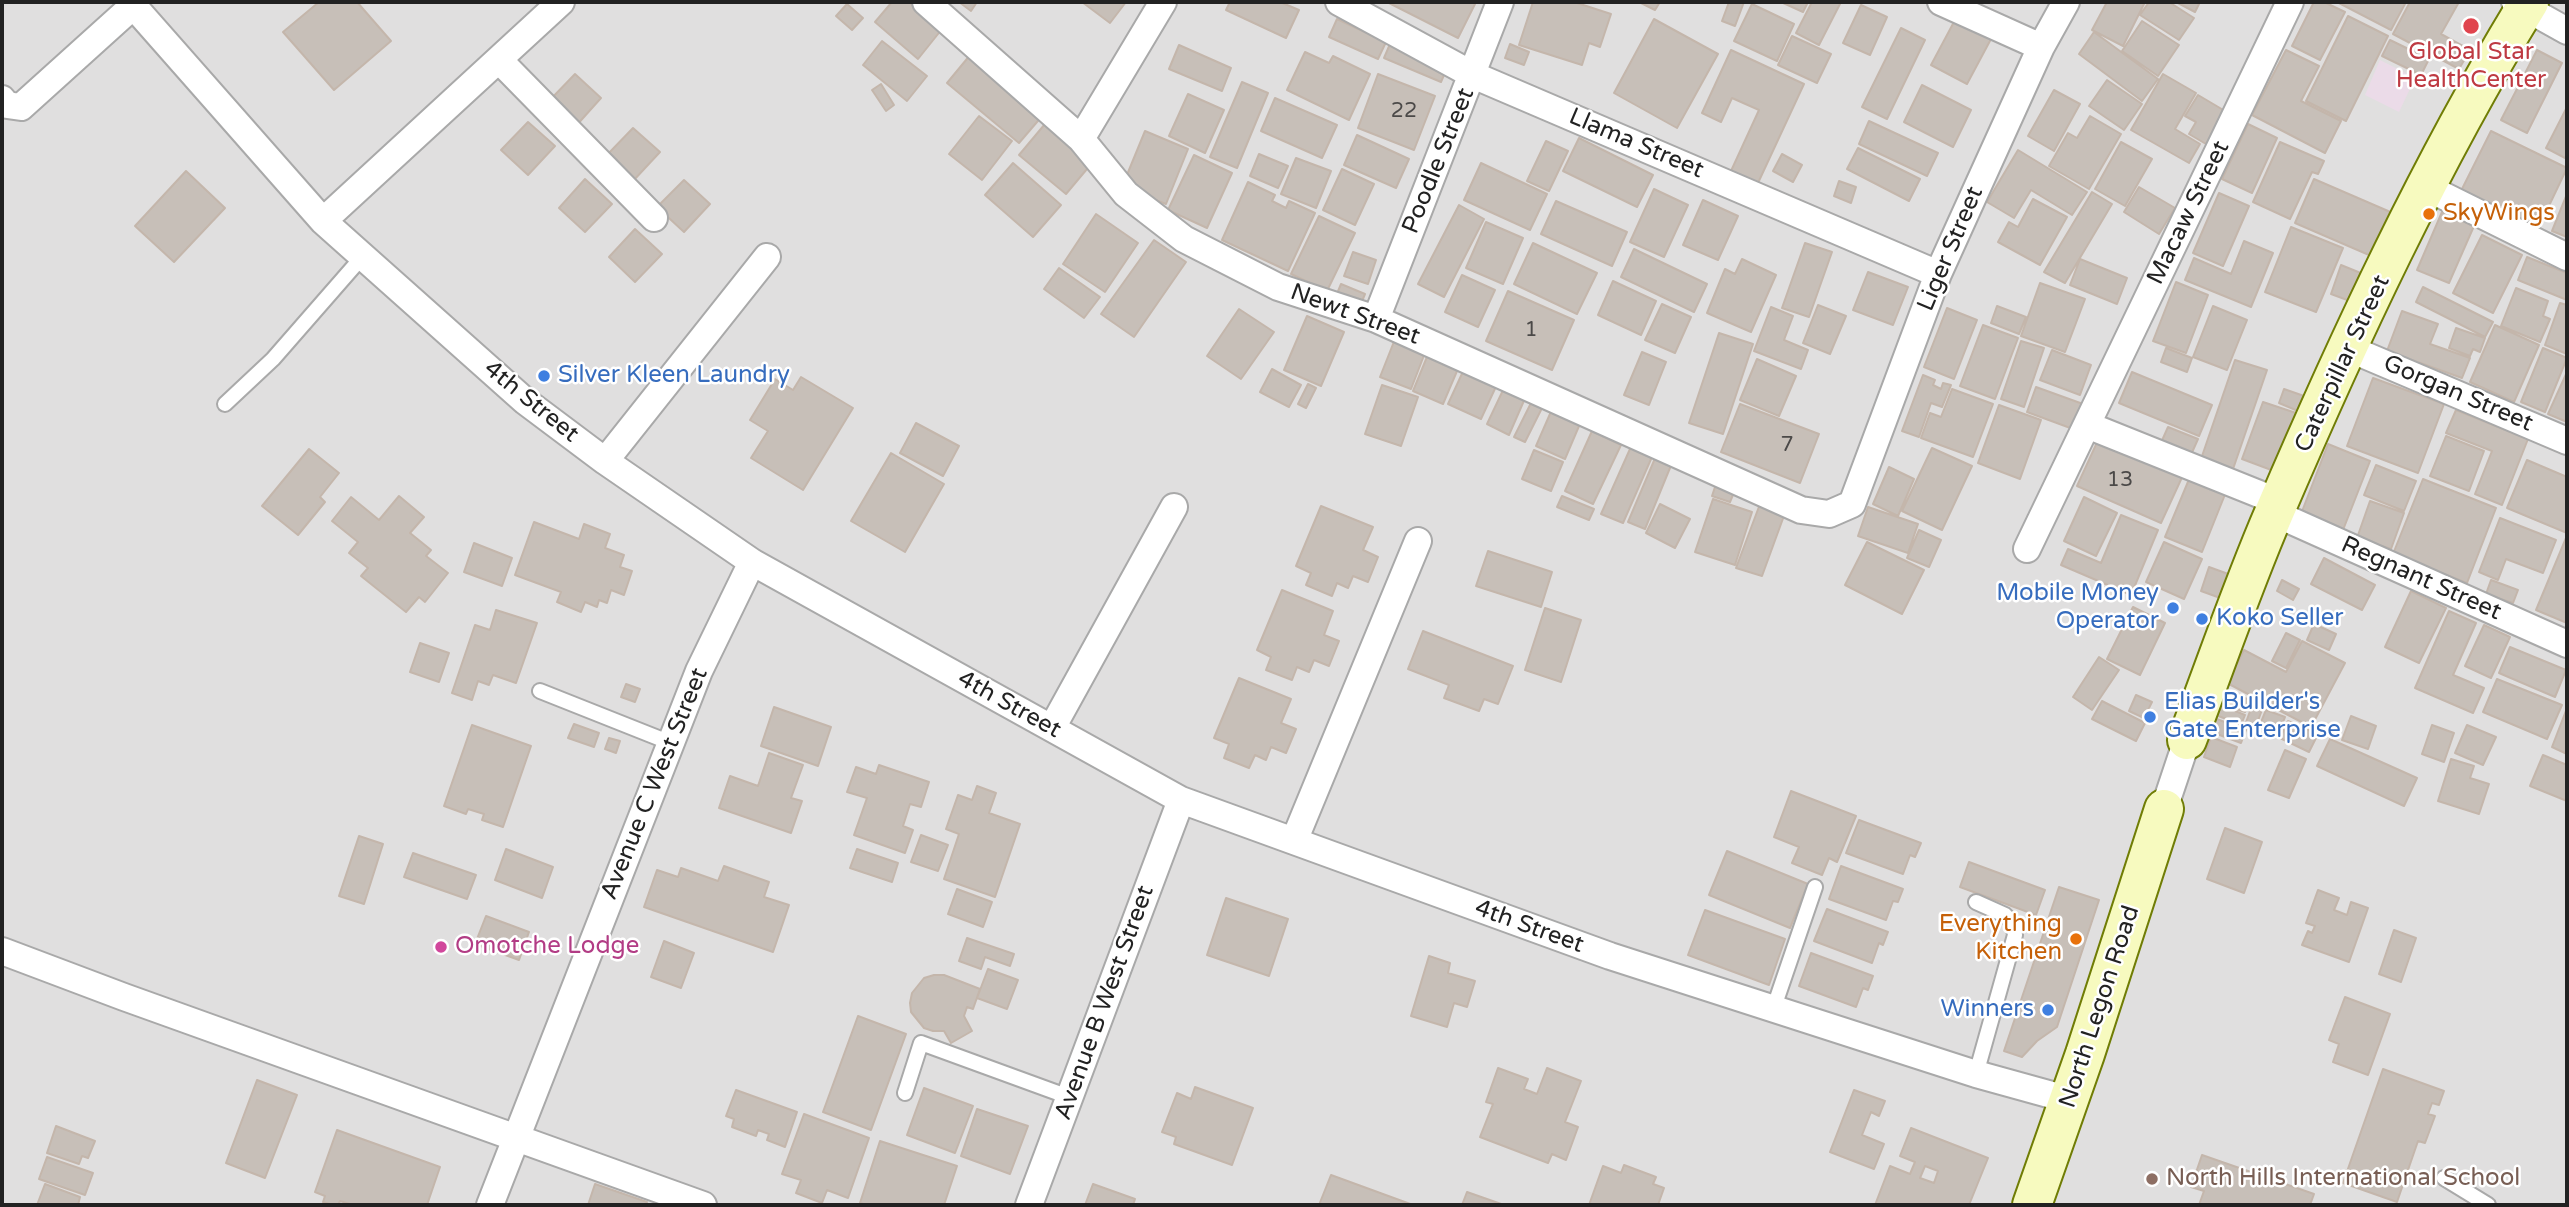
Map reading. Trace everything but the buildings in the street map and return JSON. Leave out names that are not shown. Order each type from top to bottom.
[{"type":"street","points":[[323,220],[561,2]]},
{"type":"street","name":"Newt Street","points":[[926,2],[1082,139],[1126,194],[1184,239],[1278,287],[1376,319],[1801,510],[1829,514],[1852,504]]},
{"type":"street","points":[[1082,139],[1163,2]]},
{"type":"street","name":"Llama Street","points":[[1339,2],[1473,75],[1938,274]]},
{"type":"street","name":"Poodle Street","points":[[1376,319],[1500,2]]},
{"type":"street","points":[[1941,2],[2041,47]]},
{"type":"street","name":"Liger Street","points":[[1852,504],[1938,274],[2041,47],[2066,2]]},
{"type":"street","name":"Macaw Street","points":[[2027,549],[2290,2]]},
{"type":"street","points":[[2,99],[7,105],[21,107],[132,4]]},
{"type":"street","name":"4th Street","points":[[132,4],[323,220],[525,401],[605,461],[752,562],[1181,800],[1610,956],[1976,1074],[2070,1100]]},
{"type":"street","points":[[2523,4],[2567,31]]},
{"type":"street","name":"Caterpillar Street","points":[[2187,740],[2276,508],[2348,348],[2426,187],[2523,4]]},
{"type":"street","points":[[499,60],[654,218]]},
{"type":"street","points":[[2426,187],[2567,257]]},
{"type":"street","points":[[605,461],[767,257]]},
{"type":"street","name":"Gorgan Street","points":[[2348,348],[2567,440]]},
{"type":"street","points":[[2087,425],[2276,508]]},
{"type":"street","points":[[1052,728],[1174,507]]},
{"type":"street","name":"Regnant Street","points":[[2276,508],[2567,644]]},
{"type":"street","points":[[1294,841],[1418,541]]},
{"type":"street","name":"Avenue C West Street","points":[[490,1205],[699,671],[752,562]]},
{"type":"street","points":[[2164,809],[2187,740]]},
{"type":"street","name":"Avenue B West Street","points":[[1029,1205],[1181,800]]},
{"type":"street","name":"North Legon Road","points":[[2032,1205],[2070,1100],[2164,809]]},
{"type":"street","points":[[2,951],[703,1205]]},
{"type":"lane","points":[[225,404],[273,359],[363,256]]},
{"type":"lane","points":[[540,691],[671,743]]},
{"type":"lane","points":[[1773,1010],[1815,887]]},
{"type":"lane","points":[[1976,902],[2005,915],[2013,923],[2015,934],[1976,1074]]},
{"type":"lane","points":[[905,1093],[921,1043],[1069,1097]]},
{"type":"lane","points":[[2444,1178],[2488,1205]]},
{"type":"shaded area","points":[[2,2],[2567,2],[2567,1205],[2,1205]]},
{"type":"shaded area","points":[[2380,60],[2415,78],[2399,112],[2365,95]]},
{"type":"place","name":"Global Star HealthCenter","points":[[2471,26]]},
{"type":"place","name":"SkyWings","points":[[2429,214]]},
{"type":"place","name":"Silver Kleen Laundry","points":[[544,376]]},
{"type":"place","name":"Mobile Money Operator","points":[[2173,608]]},
{"type":"place","name":"Koko Seller","points":[[2202,619]]},
{"type":"place","name":"Elias Builder's Gate Enterprise","points":[[2150,717]]},
{"type":"place","name":"Everything Kitchen","points":[[2076,939]]},
{"type":"place","name":"Omotche Lodge","points":[[441,947]]},
{"type":"place","name":"Winners","points":[[2048,1010]]},
{"type":"place","name":"North Hills International School","points":[[2152,1179]]}]
